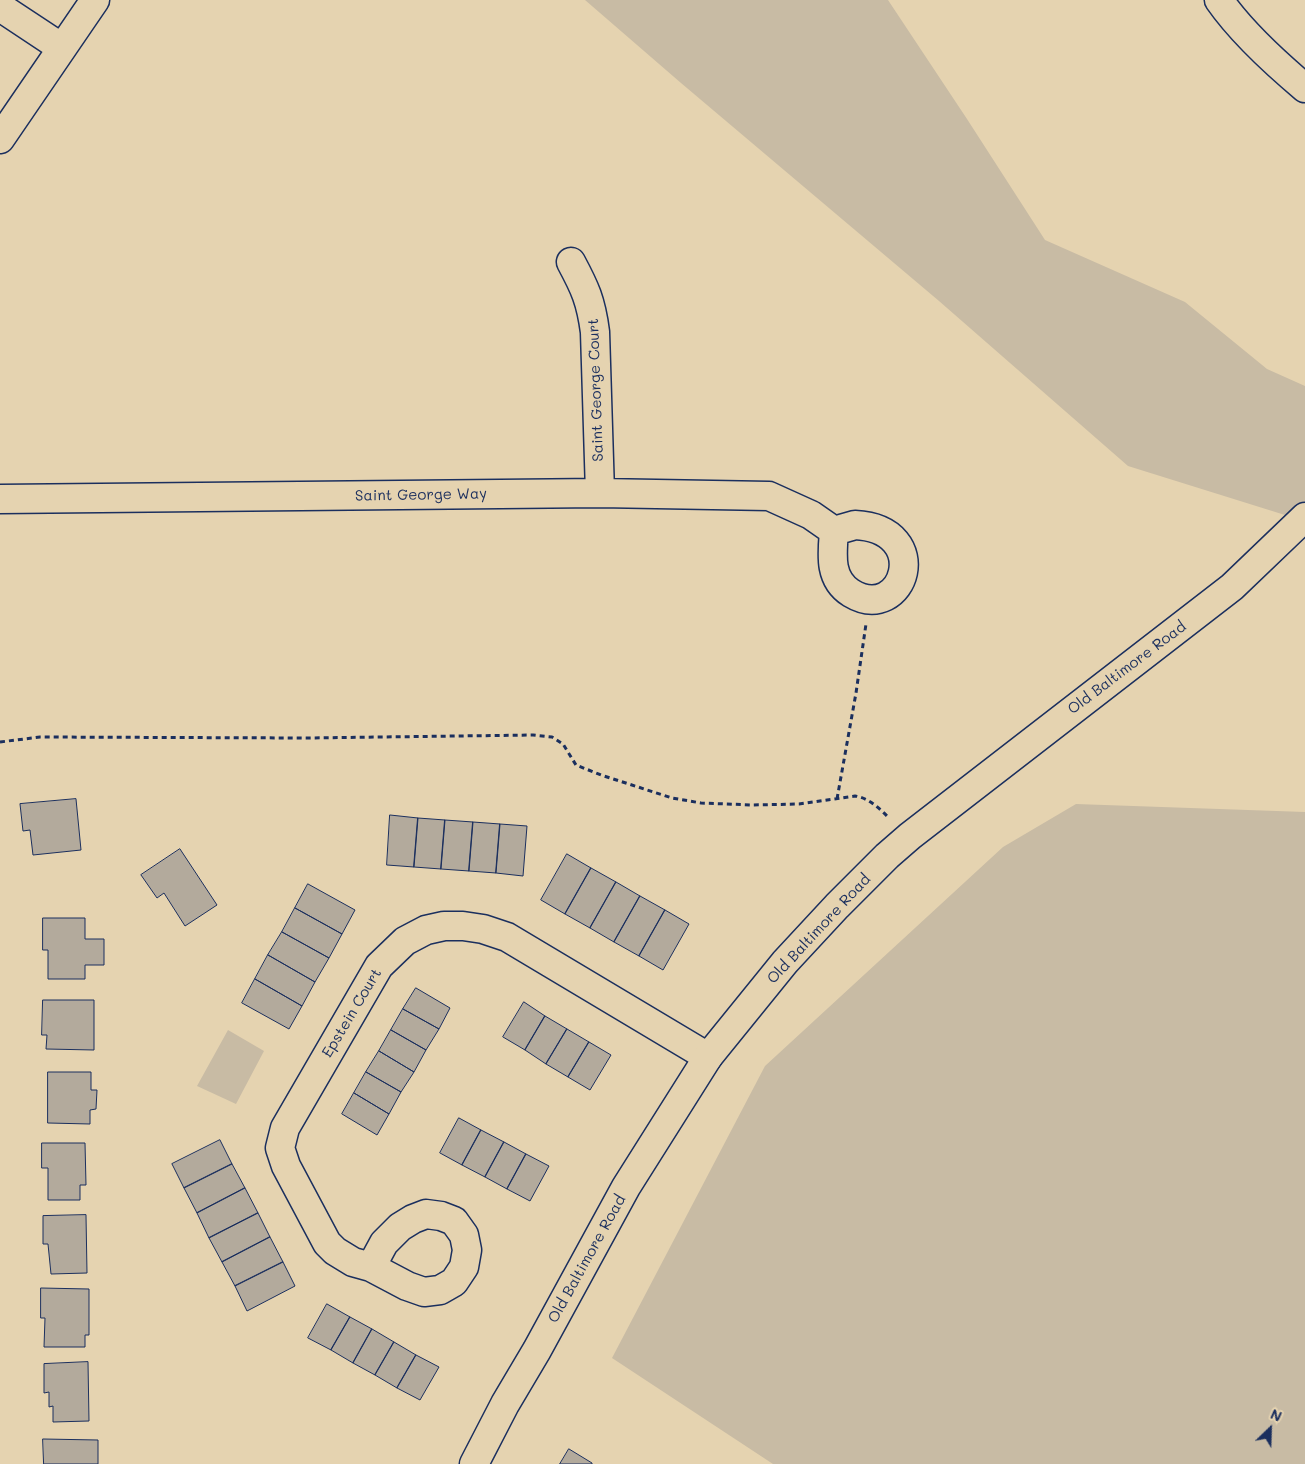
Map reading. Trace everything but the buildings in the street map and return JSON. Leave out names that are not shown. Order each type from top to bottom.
[{"type":"street","points":[[0,139],[94,0]]},
{"type":"street","points":[[1219,0],[1274,61],[1305,88]]},
{"type":"street","points":[[0,7],[62,48]]},
{"type":"street","name":"Saint George Court","points":[[570,262],[584,286],[592,306],[595,332],[600,493]]},
{"type":"street","name":"Saint George Way","points":[[0,499],[600,493],[769,496],[811,514],[834,532]]},
{"type":"street","name":"Old Baltimore Road","points":[[474,1464],[505,1404],[538,1350],[626,1187],[708,1056],[785,962],[837,906],[910,836],[1232,587],[1304,520]]},
{"type":"street","points":[[855,525],[866,526],[888,534],[901,550],[904,561],[904,570],[894,590],[883,598],[868,600],[858,597],[844,588],[837,579],[832,557],[834,532],[855,525]]},
{"type":"street","name":"Epstein Court","points":[[371,1267],[352,1262],[327,1243],[286,1166],[280,1148],[285,1128],[379,966],[405,941],[426,930],[444,926],[483,929],[507,937],[708,1056]]},
{"type":"path","points":[[837,799],[865,638],[868,600]]},
{"type":"path","points":[[0,742],[40,737],[306,738],[533,735],[552,737],[562,744],[576,765],[672,798],[701,803],[752,805],[799,804],[855,796],[863,797],[874,804],[910,836]]},
{"type":"shaded area","points":[[585,0],[888,0],[1045,240],[1185,302],[1267,369],[1305,386],[1305,516],[1301,520],[1128,466],[939,301]]},
{"type":"shaded area","points":[[1076,804],[1305,812],[1305,1464],[773,1464],[612,1358],[765,1066],[1003,847]]},
{"type":"shaded area","points":[[228,1030],[264,1051],[236,1104],[197,1086]]}]
